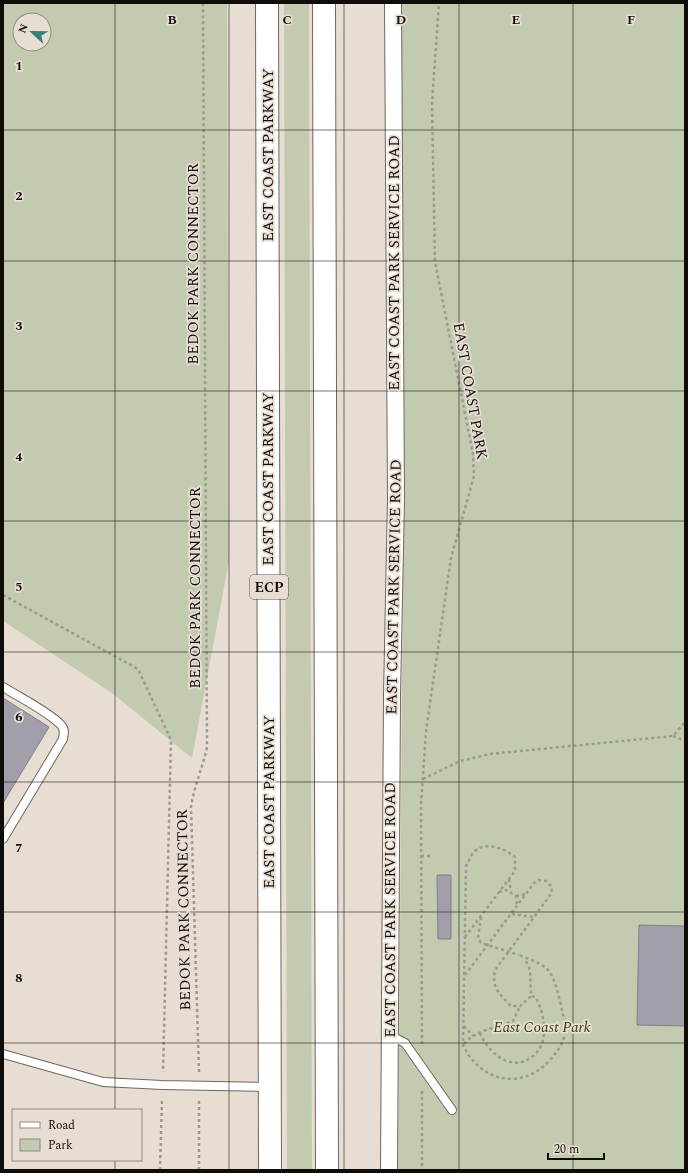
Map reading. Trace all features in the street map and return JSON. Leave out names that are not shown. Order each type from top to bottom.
[{"type":"highway","name":"EAST COAST PARKWAY","points":[[267,3],[270,1170]]},
{"type":"highway","points":[[324,3],[327,1170]]},
{"type":"street","name":"EAST COAST PARK SERVICE ROAD","points":[[389,1170],[389,1035],[396,498],[393,3]]},
{"type":"lane","points":[[3,687],[53,718],[61,725],[64,731],[63,739],[3,838]]},
{"type":"lane","points":[[389,1035],[405,1043],[452,1110]]},
{"type":"lane","points":[[3,1054],[103,1082],[162,1085],[270,1087]]},
{"type":"path","name":"BEDOK PARK CONNECTOR","points":[[199,1170],[199,1086],[191,807],[207,746],[203,3]]},
{"type":"path","name":"EAST COAST PARK","points":[[422,1170],[422,779],[426,731],[451,558],[474,476],[473,454],[435,262],[432,103],[439,3]]},
{"type":"path","points":[[3,595],[138,669],[171,740],[160,1170]]},
{"type":"path","points":[[673,736],[685,722]]},
{"type":"path","points":[[422,779],[460,761],[490,754],[673,736],[685,741]]},
{"type":"path","points":[[465,937],[515,871],[515,857],[506,850],[487,846],[475,851],[466,866],[465,937],[465,975],[464,1044],[470,1056],[486,1072],[514,1080],[532,1076],[547,1064],[559,1050],[566,1035],[566,1027],[553,979],[548,970],[539,964],[509,951],[481,943],[478,938],[482,915]]},
{"type":"path","points":[[422,856],[432,856]]},
{"type":"path","points":[[509,879],[511,892]]},
{"type":"path","points":[[465,975],[534,883],[539,880],[546,881],[552,887],[551,894],[495,970],[494,976],[497,992],[511,1006],[520,1006]]},
{"type":"path","points":[[499,892],[506,890],[511,892],[516,896],[517,906]]},
{"type":"path","points":[[516,896],[526,893]]},
{"type":"path","points":[[511,914],[534,917]]},
{"type":"path","points":[[464,1044],[473,1036],[513,1021],[520,1006],[531,996],[530,970],[527,960],[519,955]]},
{"type":"path","points":[[480,1033],[484,1044],[502,1060],[517,1062],[528,1059],[538,1052],[543,1040],[544,1024],[539,1003],[535,997],[531,996]]},
{"type":"path","points":[[464,1026],[473,1036]]},
{"type":"green space","points":[[3,3],[227,3],[229,561],[192,758],[112,693],[3,621]]},
{"type":"green space","points":[[284,3],[309,3],[312,1170],[287,1170]]},
{"type":"green space","name":"East Coast Park","points":[[397,3],[685,3],[685,1170],[398,1170],[404,458]]},
{"type":"building","points":[[3,698],[49,727],[3,803]]},
{"type":"building","points":[[437,875],[451,875],[451,939],[438,939]]},
{"type":"building","points":[[639,925],[685,926],[685,1026],[637,1025]]}]
